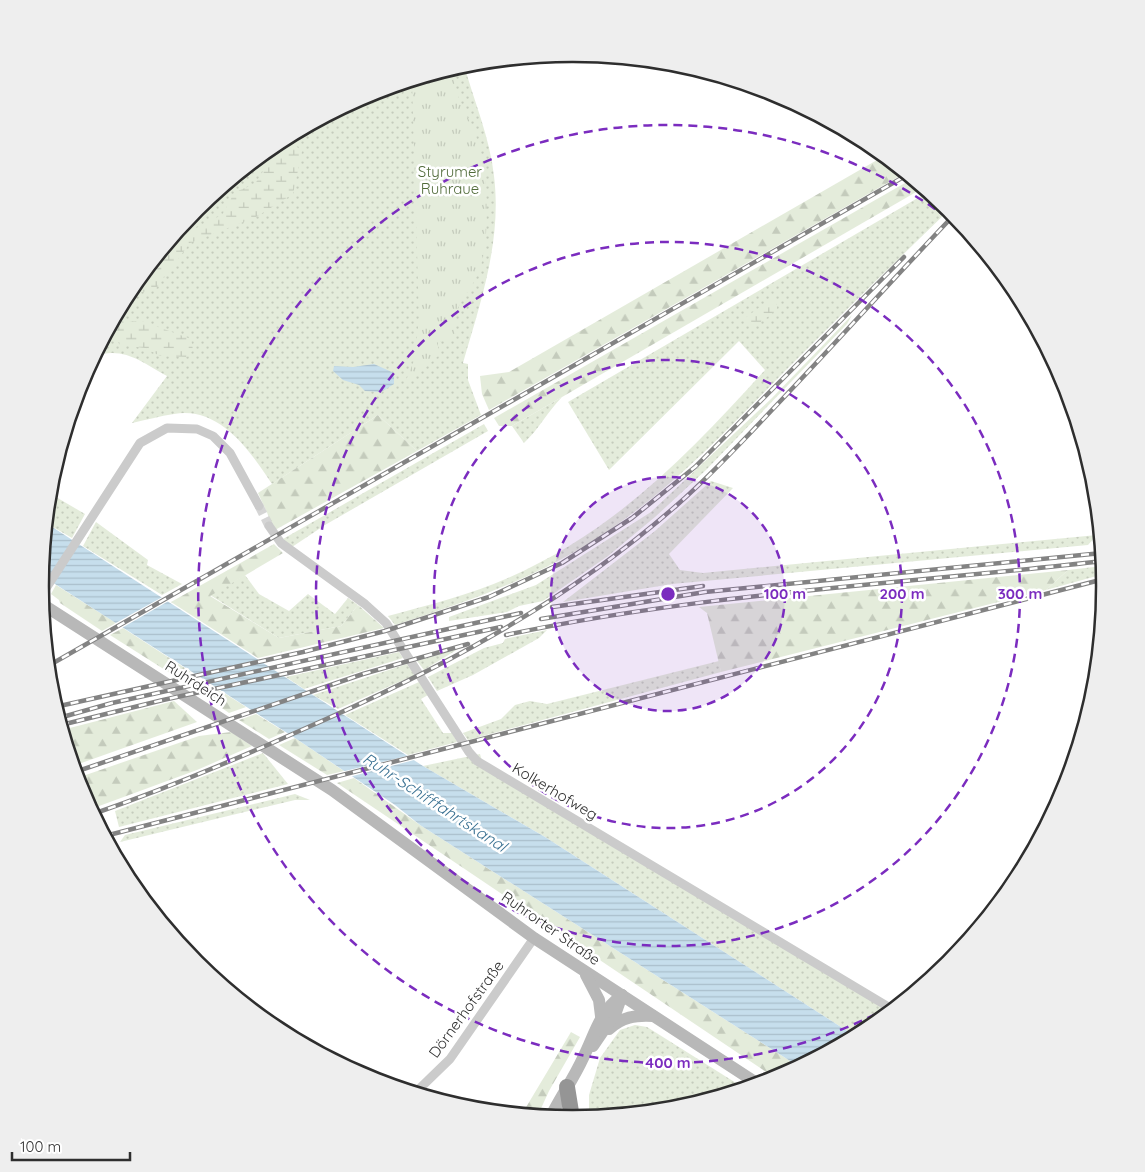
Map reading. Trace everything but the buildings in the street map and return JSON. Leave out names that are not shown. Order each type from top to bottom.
[{"type":"highway","points":[[567,1087],[571,1110]]},
{"type":"main road","name":"Ruhrdeich","points":[[50,609],[332,790]]},
{"type":"main road","name":"Ruhrorter Straße","points":[[332,790],[583,972],[622,995],[750,1079]]},
{"type":"main road","points":[[583,972],[599,1000],[601,1016]]},
{"type":"main road","points":[[555,1110],[584,1057],[601,1016],[609,1005],[622,995]]},
{"type":"main road","points":[[584,1057],[603,1034],[616,1012],[622,995]]},
{"type":"main road","points":[[603,1034],[625,1018],[653,1016]]},
{"type":"street","points":[[49,584],[140,443],[167,428],[197,429],[213,436],[230,453],[257,502]]},
{"type":"street","name":"Kolkerhofweg","points":[[269,526],[281,543],[365,604],[386,623],[469,752],[477,760],[886,1005]]},
{"type":"street","name":"Dörnerhofstraße","points":[[421,1087],[450,1059],[534,938]]},
{"type":"green space","points":[[466,73],[489,148],[496,200],[495,224],[488,270],[477,317],[463,363],[468,364],[468,380],[481,415],[417,451],[378,415],[272,484],[243,445],[219,424],[206,417],[191,413],[174,414],[132,423],[167,376],[141,361],[124,354],[103,353],[119,324],[157,267],[202,216],[254,170],[311,132],[341,116],[404,90]]},
{"type":"green space","name":"Styrumer Ruhraue","points":[[454,76],[455,86],[476,136],[482,160],[487,222],[485,248],[475,280],[457,310],[454,327],[456,337],[438,342],[438,356],[403,388],[415,358],[419,317],[412,88]]},
{"type":"green space","points":[[293,144],[302,151],[293,194],[256,217],[190,243],[154,291],[139,292],[157,267],[182,237],[208,221],[222,215],[235,192],[255,184],[270,160]]},
{"type":"green space","points":[[877,160],[899,176],[489,410],[482,394],[480,376],[509,372]]},
{"type":"green space","points":[[906,182],[917,191],[512,426],[499,426],[494,418]]},
{"type":"green space","points":[[922,196],[943,216],[714,443],[638,509],[583,547],[514,582],[467,601],[395,625],[388,616],[494,584],[547,559],[582,538],[616,514],[678,461],[765,370],[739,341],[609,470],[568,402]]},
{"type":"green space","points":[[768,301],[774,301],[777,305],[777,310],[758,324],[749,326],[745,322],[745,318]]},
{"type":"green space","points":[[852,315],[847,324],[706,470],[655,517],[608,556],[543,601],[519,606],[507,612],[449,621],[449,617],[536,585],[651,512],[772,398]]},
{"type":"green space","points":[[142,321],[191,339],[193,350],[187,357],[160,356],[145,348],[120,345],[113,335],[120,323]]},
{"type":"green space","points":[[562,397],[534,432],[524,443],[512,426]]},
{"type":"green space","points":[[378,415],[417,451],[275,530],[258,493]]},
{"type":"green space","points":[[484,424],[488,431],[325,525],[292,547],[283,539]]},
{"type":"green space","points":[[711,481],[733,488],[669,554],[680,570],[703,573],[1094,535],[1094,539],[1088,545],[672,584],[563,602],[655,531]]},
{"type":"green space","points":[[57,497],[85,514],[72,538],[52,527]]},
{"type":"green space","points":[[96,522],[148,560],[147,565],[182,584],[162,595],[83,546]]},
{"type":"green space","points":[[274,544],[283,553],[210,596],[279,638],[341,626],[358,605],[384,628],[258,658],[171,602]]},
{"type":"green space","points":[[1095,567],[1096,576],[1046,590],[1068,570]]},
{"type":"green space","points":[[1068,570],[1046,590],[721,672],[707,613],[699,607]]},
{"type":"green space","points":[[245,575],[259,594],[289,611],[308,594],[335,614],[348,598],[358,605],[341,626],[279,638],[210,595]]},
{"type":"green space","points":[[56,585],[116,623],[102,631],[60,603],[51,594]]},
{"type":"green space","points":[[123,628],[191,672],[173,675],[110,635]]},
{"type":"green space","points":[[547,630],[539,638],[473,675],[437,691],[428,677],[484,648],[503,643],[505,639]]},
{"type":"green space","points":[[458,649],[424,670],[417,661]]},
{"type":"green space","points":[[399,652],[403,658],[304,689],[286,677]]},
{"type":"green space","points":[[719,661],[721,672],[468,740],[463,733],[501,719],[515,705],[530,701],[547,704]]},
{"type":"green space","points":[[407,664],[415,675],[338,709],[313,695]]},
{"type":"green space","points":[[419,682],[428,695],[421,699],[443,733],[452,733],[457,742],[408,755],[345,715]]},
{"type":"green space","points":[[221,691],[246,707],[229,713],[202,694]]},
{"type":"green space","points":[[174,701],[197,722],[81,763],[69,728]]},
{"type":"green space","points":[[256,714],[285,732],[269,739],[239,720]]},
{"type":"green space","points":[[231,732],[252,746],[197,770],[98,806],[85,775],[199,736]]},
{"type":"green space","points":[[295,738],[344,771],[327,775],[279,745]]},
{"type":"green space","points":[[263,753],[288,784],[119,827],[115,811]]},
{"type":"green space","points":[[480,754],[482,761],[888,1004],[847,1031],[545,837],[423,766]]},
{"type":"green space","points":[[354,778],[420,825],[791,1062],[767,1072],[337,783]]},
{"type":"green space","points":[[295,794],[310,800],[295,800],[120,842],[125,835]]},
{"type":"green space","points":[[635,1025],[647,1027],[737,1083],[675,1100],[589,1110],[589,1095],[600,1058],[620,1030]]},
{"type":"green space","points":[[571,1032],[580,1037],[541,1109],[526,1108]]},
{"type":"water","points":[[374,364],[394,373],[394,384],[381,392],[365,391],[359,385],[343,380],[333,371],[334,366],[353,367]]},
{"type":"water","name":"Ruhr-Schifffahrtskanal","points":[[52,527],[423,766],[545,837],[847,1031],[791,1062],[420,825],[395,805],[295,738],[49,580]]},
{"type":"pier","points":[[166,595],[172,599],[120,629],[114,624]]},
{"type":"pier","points":[[411,755],[418,759],[349,777],[341,772]]},
{"type":"tunnel","points":[[259,506],[269,526]]},
{"type":"railway","points":[[54,662],[901,178]]},
{"type":"railway","points":[[100,811],[221,765],[399,685],[496,634],[589,574],[634,541],[677,505],[713,471],[948,221]]},
{"type":"railway","points":[[63,705],[303,652],[385,631],[489,597],[562,563],[632,518],[695,467],[904,257]]},
{"type":"railway","points":[[541,619],[705,592],[1095,554]]},
{"type":"railway","points":[[506,635],[654,609],[729,599],[1095,562]]},
{"type":"railway","points":[[112,834],[1096,581]]},
{"type":"railway","points":[[552,607],[703,586]]},
{"type":"railway","points":[[66,716],[112,703],[521,613]]},
{"type":"railway","points":[[67,723],[163,700],[501,627]]},
{"type":"railway","points":[[83,769],[363,674],[468,644]]}]
